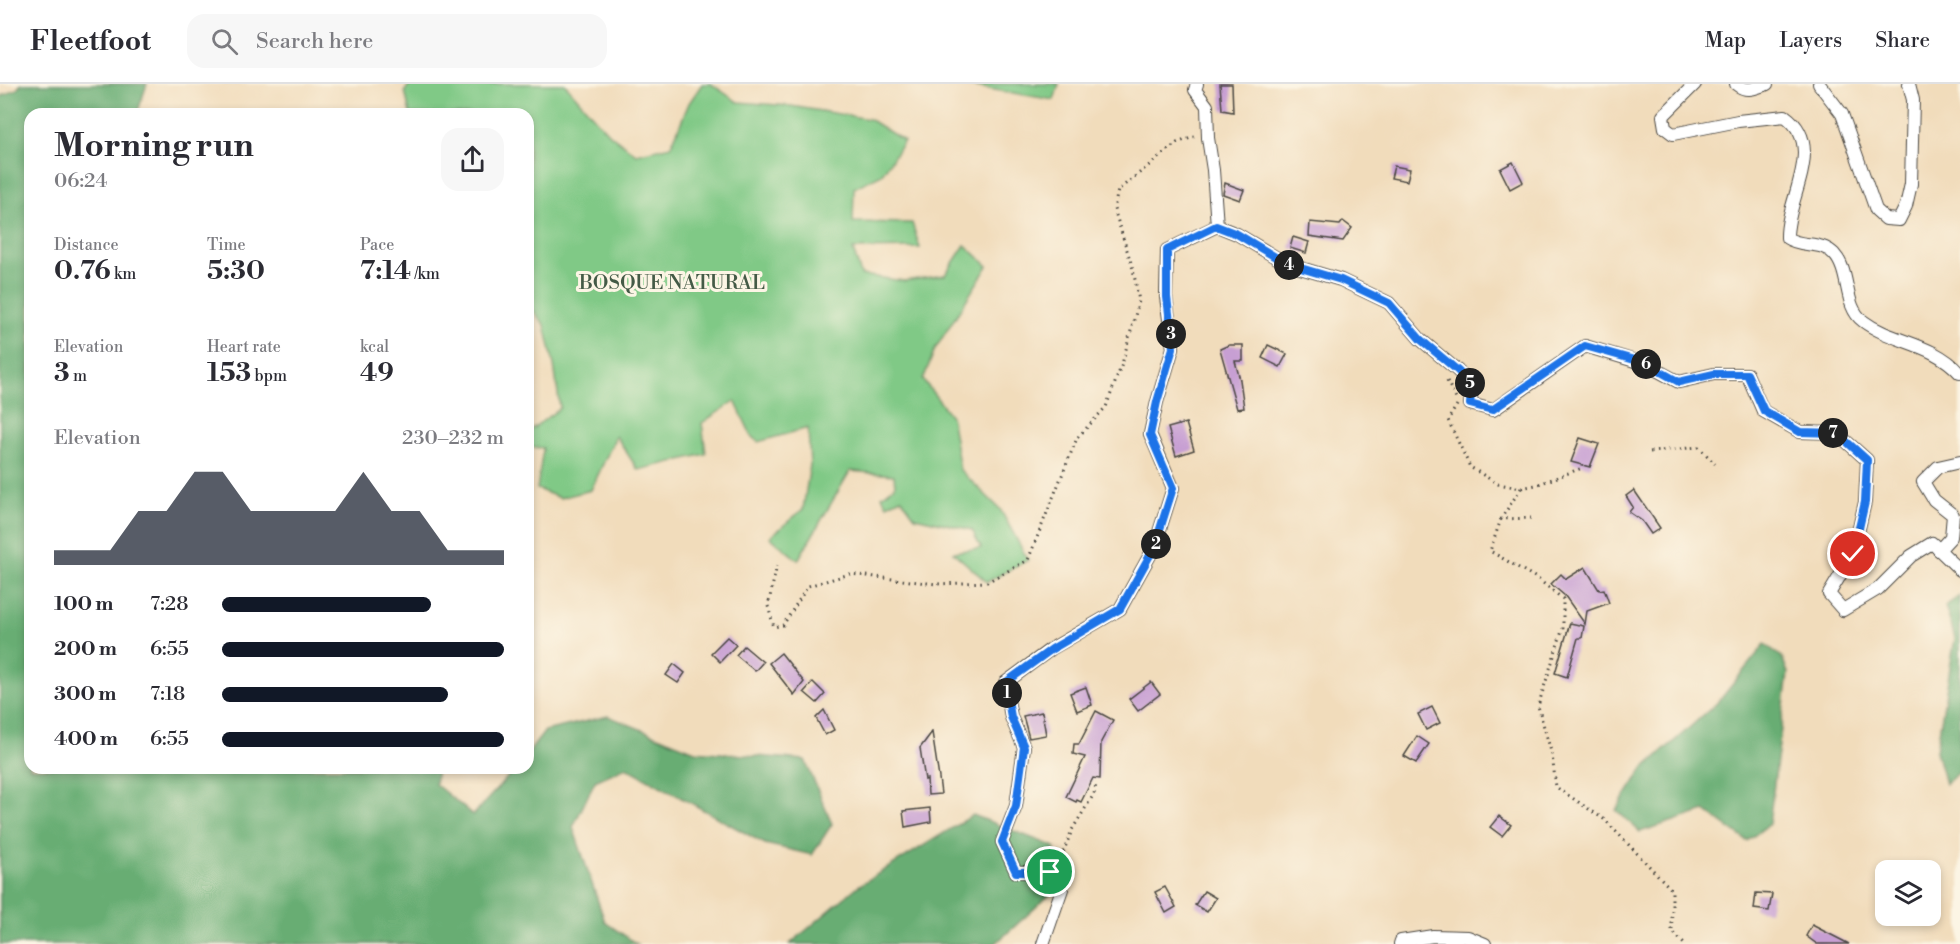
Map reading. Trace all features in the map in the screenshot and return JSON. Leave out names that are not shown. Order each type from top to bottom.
[{"type":"street","points":[[1197,84],[1195,90],[1207,106],[1216,226]]},
{"type":"street","points":[[1695,84],[1663,116],[1665,128],[1673,135],[1738,121],[1785,116],[1795,123],[1801,135],[1806,158],[1787,223],[1787,238],[1796,244],[1815,244],[1834,254],[1843,270],[1853,307],[1860,318],[1872,327],[1938,354],[1960,372]]},
{"type":"street","points":[[1736,84],[1743,90],[1767,84]]},
{"type":"street","points":[[1819,84],[1842,114],[1876,210],[1886,219],[1899,220],[1906,206],[1911,184],[1913,100],[1909,84]]},
{"type":"street","points":[[1043,944],[1062,889],[1050,872],[1016,872],[1002,842],[1016,806],[1024,747],[1011,717],[1005,683],[1052,649],[1120,609],[1154,548],[1173,488],[1150,435],[1173,348],[1167,297],[1167,250],[1216,226],[1237,234],[1287,264],[1341,280],[1389,303],[1420,339],[1472,386],[1470,404],[1492,410],[1585,346],[1645,363],[1679,382],[1714,374],[1747,374],[1764,411],[1800,432],[1837,433],[1867,460],[1865,502],[1853,554],[1829,594],[1843,610],[1878,588],[1911,556],[1932,543],[1960,570]]},
{"type":"street","points":[[1939,550],[1951,537],[1953,515],[1934,500],[1923,482],[1938,467],[1960,462]]},
{"type":"street","points":[[1400,944],[1401,941],[1433,936],[1468,937],[1485,944]]},
{"type":"path","points":[[777,565],[768,606],[774,627],[783,625],[808,586],[850,574],[936,584],[987,582],[1028,560],[1077,438],[1106,407],[1122,364],[1139,301],[1133,269],[1114,209],[1118,190],[1177,143],[1197,136],[1208,138]]},
{"type":"path","points":[[1446,379],[1453,389],[1458,404],[1448,420],[1470,467],[1498,484],[1521,488],[1536,486],[1582,468]]},
{"type":"path","points":[[1650,452],[1699,447],[1715,464]]},
{"type":"path","points":[[1521,488],[1501,519],[1490,552],[1539,579],[1563,599],[1563,628],[1538,706],[1552,755],[1556,787],[1605,820],[1672,890],[1672,931],[1684,944]]},
{"type":"path","points":[[1501,519],[1530,518]]},
{"type":"path","points":[[1054,878],[1072,830],[1094,794],[1096,784]]},
{"type":"green space","points":[[21,84],[147,84],[139,108],[24,108],[24,774],[436,774],[435,784],[473,815],[511,774],[534,774],[534,745],[545,731],[608,716],[695,751],[805,760],[832,824],[812,855],[765,844],[626,767],[595,781],[573,827],[605,922],[637,944],[0,944],[0,97],[17,89]]},
{"type":"green space","name":"BOSQUE NATURAL","points":[[410,84],[565,84],[607,132],[636,154],[671,146],[689,103],[702,84],[711,84],[738,102],[791,106],[869,119],[904,141],[882,174],[854,188],[853,222],[912,223],[920,248],[853,249],[861,275],[904,281],[945,275],[965,245],[988,266],[935,349],[923,380],[951,416],[960,470],[1000,509],[1028,560],[987,582],[953,552],[981,548],[972,530],[915,517],[901,498],[887,505],[882,496],[895,486],[894,475],[850,471],[798,560],[770,537],[803,509],[810,465],[808,428],[758,442],[752,437],[735,401],[702,423],[706,454],[638,470],[616,436],[591,490],[560,498],[537,489],[543,448],[534,447],[534,428],[560,408],[545,325],[534,312],[534,108],[409,108],[405,91]]},
{"type":"green space","points":[[959,84],[1059,84],[1054,100]]},
{"type":"green space","points":[[1960,596],[1960,772],[1945,784],[1936,751],[1955,638],[1945,606]]},
{"type":"green space","points":[[1765,644],[1782,657],[1788,673],[1769,824],[1747,841],[1705,811],[1640,832],[1616,810],[1642,770],[1719,701]]},
{"type":"green space","points":[[973,815],[1055,847],[1053,892],[995,944],[790,944],[858,886]]},
{"type":"building","points":[[1220,84],[1232,84],[1233,112],[1222,110]]},
{"type":"building","points":[[1513,162],[1523,182],[1510,189],[1500,169]]},
{"type":"building","points":[[1394,166],[1410,169],[1407,181],[1391,178]]},
{"type":"building","points":[[1225,183],[1244,190],[1240,200],[1223,194]]},
{"type":"building","points":[[1343,221],[1352,228],[1343,241],[1309,236],[1310,222],[1340,225]]},
{"type":"building","points":[[1293,237],[1309,242],[1306,253],[1290,248]]},
{"type":"building","points":[[1229,345],[1243,345],[1243,361],[1235,361],[1244,408],[1237,409],[1220,349]]},
{"type":"building","points":[[1268,345],[1287,354],[1280,367],[1262,358]]},
{"type":"building","points":[[1186,423],[1194,450],[1176,456],[1168,428]]},
{"type":"building","points":[[1580,438],[1599,444],[1590,467],[1571,462]]},
{"type":"building","points":[[1634,490],[1660,528],[1651,534],[1642,521],[1629,512],[1633,507],[1626,496]]},
{"type":"building","points":[[1585,567],[1599,590],[1604,589],[1609,603],[1587,611],[1585,624],[1565,596],[1551,584],[1561,574],[1566,579]]},
{"type":"building","points":[[1570,623],[1584,626],[1582,638],[1578,638],[1567,677],[1555,673]]},
{"type":"building","points":[[727,637],[736,645],[720,662],[711,653]]},
{"type":"building","points":[[744,646],[763,662],[755,671],[736,655]]},
{"type":"building","points":[[781,653],[804,682],[794,695],[769,663]]},
{"type":"building","points":[[674,664],[685,673],[678,683],[666,675]]},
{"type":"building","points":[[813,682],[825,694],[817,703],[804,692]]},
{"type":"building","points":[[1151,682],[1160,694],[1138,711],[1129,699]]},
{"type":"building","points":[[1086,687],[1092,705],[1077,711],[1070,693]]},
{"type":"building","points":[[1432,707],[1440,723],[1426,730],[1418,714]]},
{"type":"building","points":[[824,710],[834,730],[825,735],[816,718]]},
{"type":"building","points":[[1096,711],[1113,720],[1101,742],[1100,779],[1093,778],[1081,802],[1077,800],[1076,802],[1066,797],[1085,757],[1073,754],[1074,744],[1079,744]]},
{"type":"building","points":[[1042,712],[1046,735],[1029,738],[1023,716]]},
{"type":"building","points":[[932,732],[941,794],[928,795],[920,748]]},
{"type":"building","points":[[1417,736],[1429,744],[1416,763],[1404,756]]},
{"type":"building","points":[[930,808],[931,822],[905,827],[903,811]]},
{"type":"building","points":[[1499,816],[1511,825],[1502,836],[1490,827]]},
{"type":"building","points":[[1165,887],[1176,907],[1166,913],[1155,892]]},
{"type":"building","points":[[1204,891],[1216,898],[1207,912],[1195,905]]},
{"type":"building","points":[[1756,893],[1772,894],[1769,911],[1754,909]]},
{"type":"building","points":[[1812,925],[1849,944],[1817,944],[1806,936]]},
{"type":"route","points":[[1050,872],[1016,872],[1002,842],[1016,806],[1024,747],[1011,717],[1005,683],[1052,649],[1120,609],[1154,548],[1173,488],[1150,435],[1173,348],[1167,297],[1167,250],[1216,226],[1237,234],[1287,264],[1341,280],[1389,303],[1420,339],[1472,386],[1470,404],[1492,410],[1585,346],[1645,363],[1679,382],[1714,374],[1747,374],[1764,411],[1800,432],[1837,433],[1867,460],[1865,502],[1853,554]]}]
